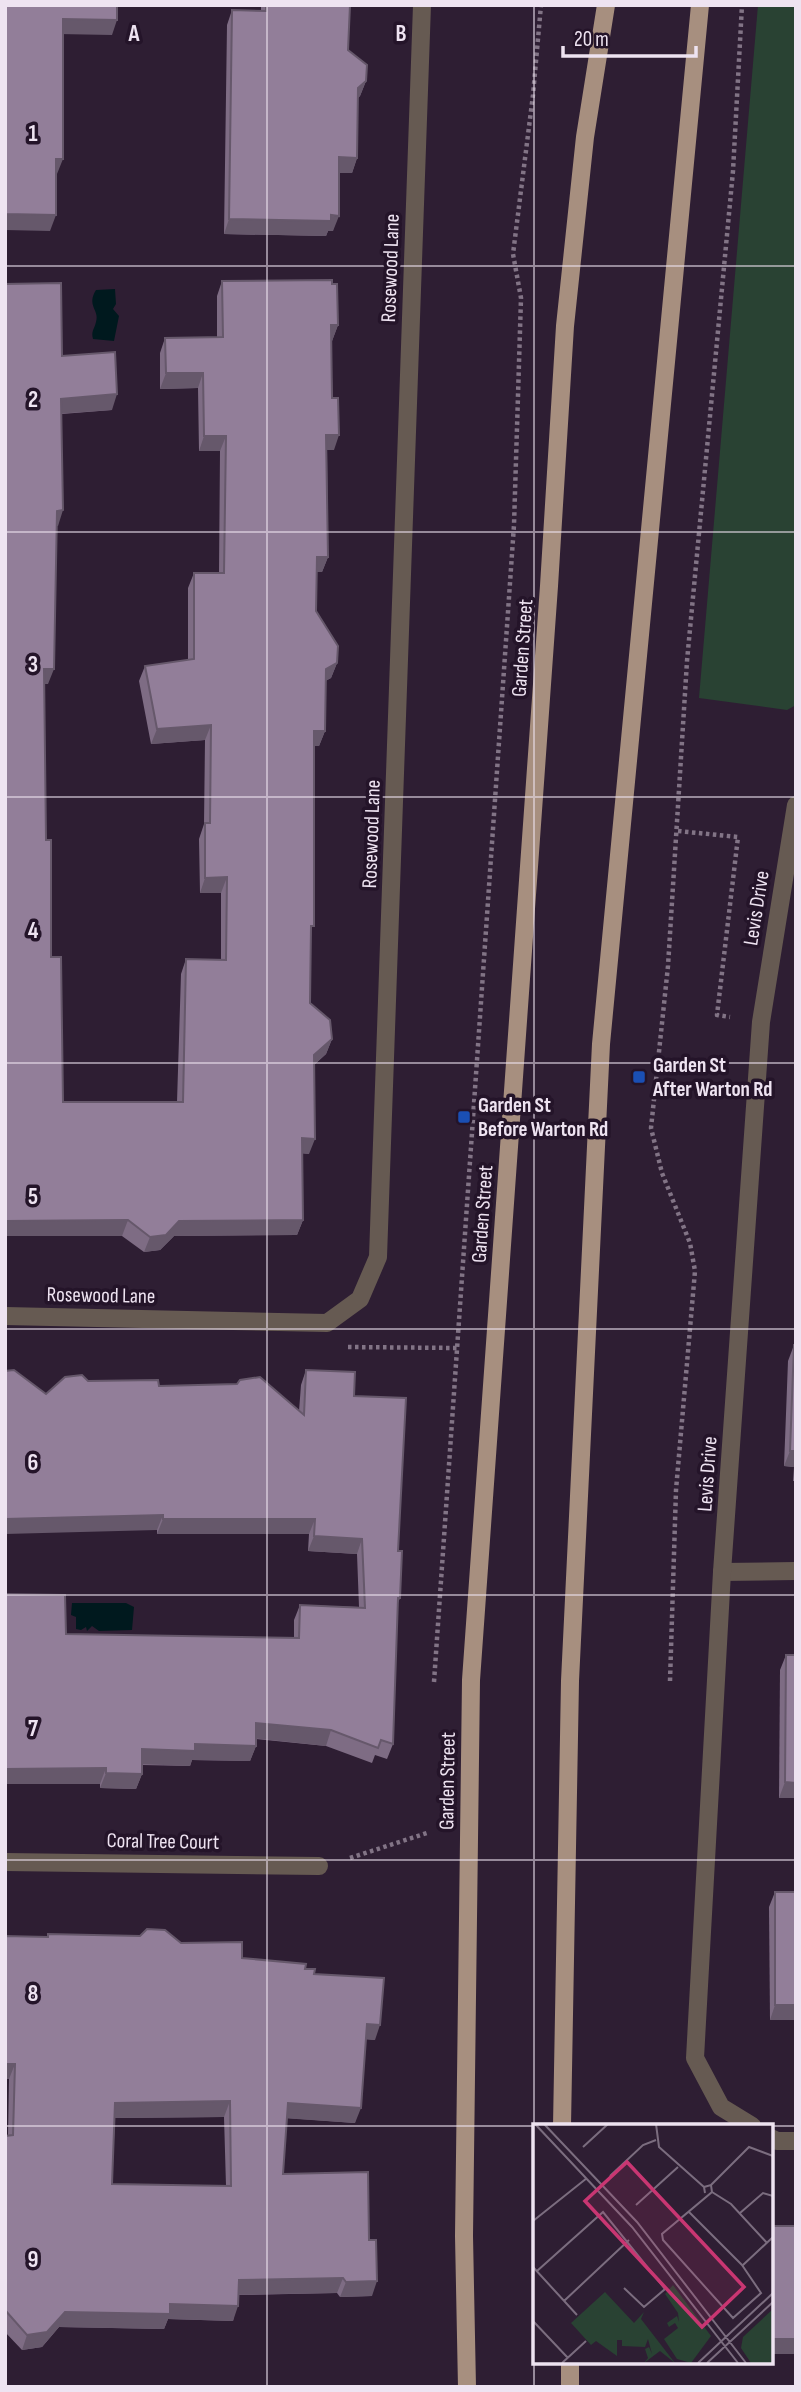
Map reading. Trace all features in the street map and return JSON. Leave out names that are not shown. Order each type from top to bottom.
[{"type":"main road","name":"Garden Street","points":[[467,2387],[464,2235],[471,1680],[565,326],[585,137],[606,5]]},
{"type":"main road","points":[[562,2124],[570,1681],[601,1044],[699,5]]},
{"type":"main road","points":[[569,2364],[570,2387]]},
{"type":"street","name":"Rosewood Lane","points":[[5,1316],[327,1323],[360,1299],[379,1257],[422,5]]},
{"type":"street","name":"Levis Drive","points":[[749,2124],[721,2107],[695,2058],[723,1572],[762,1009],[796,805]]},
{"type":"street","points":[[723,1572],[796,1571]]},
{"type":"street","name":"Coral Tree Court","points":[[5,1862],[319,1866]]},
{"type":"street","points":[[773,2139],[796,2141]]},
{"type":"path","points":[[434,1682],[514,525],[521,298],[513,254],[533,95],[541,5]]},
{"type":"path","points":[[670,1681],[676,1490],[695,1271],[690,1243],[662,1172],[651,1128],[668,966],[687,661],[733,172],[742,5]]},
{"type":"path","points":[[678,831],[738,837],[717,1015],[735,1018]]},
{"type":"path","points":[[339,1347],[459,1348]]},
{"type":"path","points":[[319,1866],[428,1833]]},
{"type":"shaded area","points":[[758,5],[796,5],[796,705],[787,710],[699,698]]},
{"type":"shaded area","points":[[115,289],[116,304],[113,309],[119,316],[114,341],[93,339],[97,318],[93,295],[96,290]]},
{"type":"shaded area","points":[[72,1603],[126,1603],[134,1607],[132,1630],[99,1631],[92,1626],[87,1631],[86,1627],[76,1629],[76,1617],[71,1615]]},
{"type":"building","points":[[5,5],[117,5],[117,20],[63,19],[63,159],[56,159],[56,215],[5,214]]},
{"type":"building","points":[[266,5],[350,5],[348,50],[367,65],[366,81],[358,88],[357,158],[339,157],[339,216],[331,215],[331,221],[229,219],[232,10],[266,11]]},
{"type":"building","points":[[332,280],[332,284],[337,284],[338,325],[331,325],[332,398],[338,398],[339,435],[326,435],[328,557],[317,557],[316,611],[338,646],[337,663],[326,669],[325,731],[314,731],[314,926],[311,926],[310,1003],[330,1020],[332,1039],[314,1055],[315,1139],[302,1138],[303,1220],[179,1221],[166,1235],[150,1237],[128,1220],[5,1221],[5,284],[61,283],[62,356],[115,352],[117,394],[61,399],[63,510],[57,511],[54,669],[44,669],[46,840],[51,840],[51,957],[61,957],[63,1102],[183,1102],[186,959],[226,960],[227,877],[205,878],[205,823],[210,823],[211,725],[157,729],[145,666],[194,659],[194,573],[224,573],[226,436],[204,436],[203,373],[166,373],[165,338],[223,337],[222,281]]},
{"type":"building","points":[[794,1345],[796,1451],[790,1451]]},
{"type":"building","points":[[14,1370],[46,1394],[65,1377],[82,1375],[88,1381],[158,1380],[159,1386],[237,1384],[240,1380],[260,1377],[304,1415],[306,1370],[355,1372],[354,1396],[406,1398],[398,1551],[402,1551],[393,1744],[381,1740],[378,1748],[331,1730],[256,1723],[256,1746],[195,1744],[195,1751],[142,1749],[142,1774],[106,1773],[106,1768],[5,1769],[5,1594],[65,1595],[66,1634],[299,1638],[300,1605],[365,1608],[362,1539],[314,1536],[315,1519],[163,1519],[163,1515],[5,1519],[5,1371]]},
{"type":"building","points":[[786,1655],[796,1655],[796,1783],[785,1782]]},
{"type":"building","points":[[775,1892],[796,1892],[796,2005],[775,2005]]},
{"type":"building","points":[[147,1929],[165,1930],[181,1943],[242,1942],[242,1958],[306,1964],[305,1969],[315,1969],[314,1974],[384,1978],[380,2025],[367,2024],[361,2108],[288,2103],[283,2174],[368,2172],[369,2240],[376,2240],[377,2281],[346,2282],[343,2278],[239,2280],[238,2306],[170,2304],[170,2314],[65,2312],[47,2332],[27,2335],[5,2310],[5,2136],[13,2135],[15,2064],[5,2064],[5,1936],[140,1936]],"holes":[[[230,2101],[231,2186],[112,2184],[115,2103]]]},
{"type":"building","points":[[773,2226],[796,2226],[796,2339],[773,2339]]},
{"type":"place","name":"Garden St After Warton Rd","points":[[639,1077]]},
{"type":"place","name":"Garden St Before Warton Rd","points":[[464,1117]]}]
